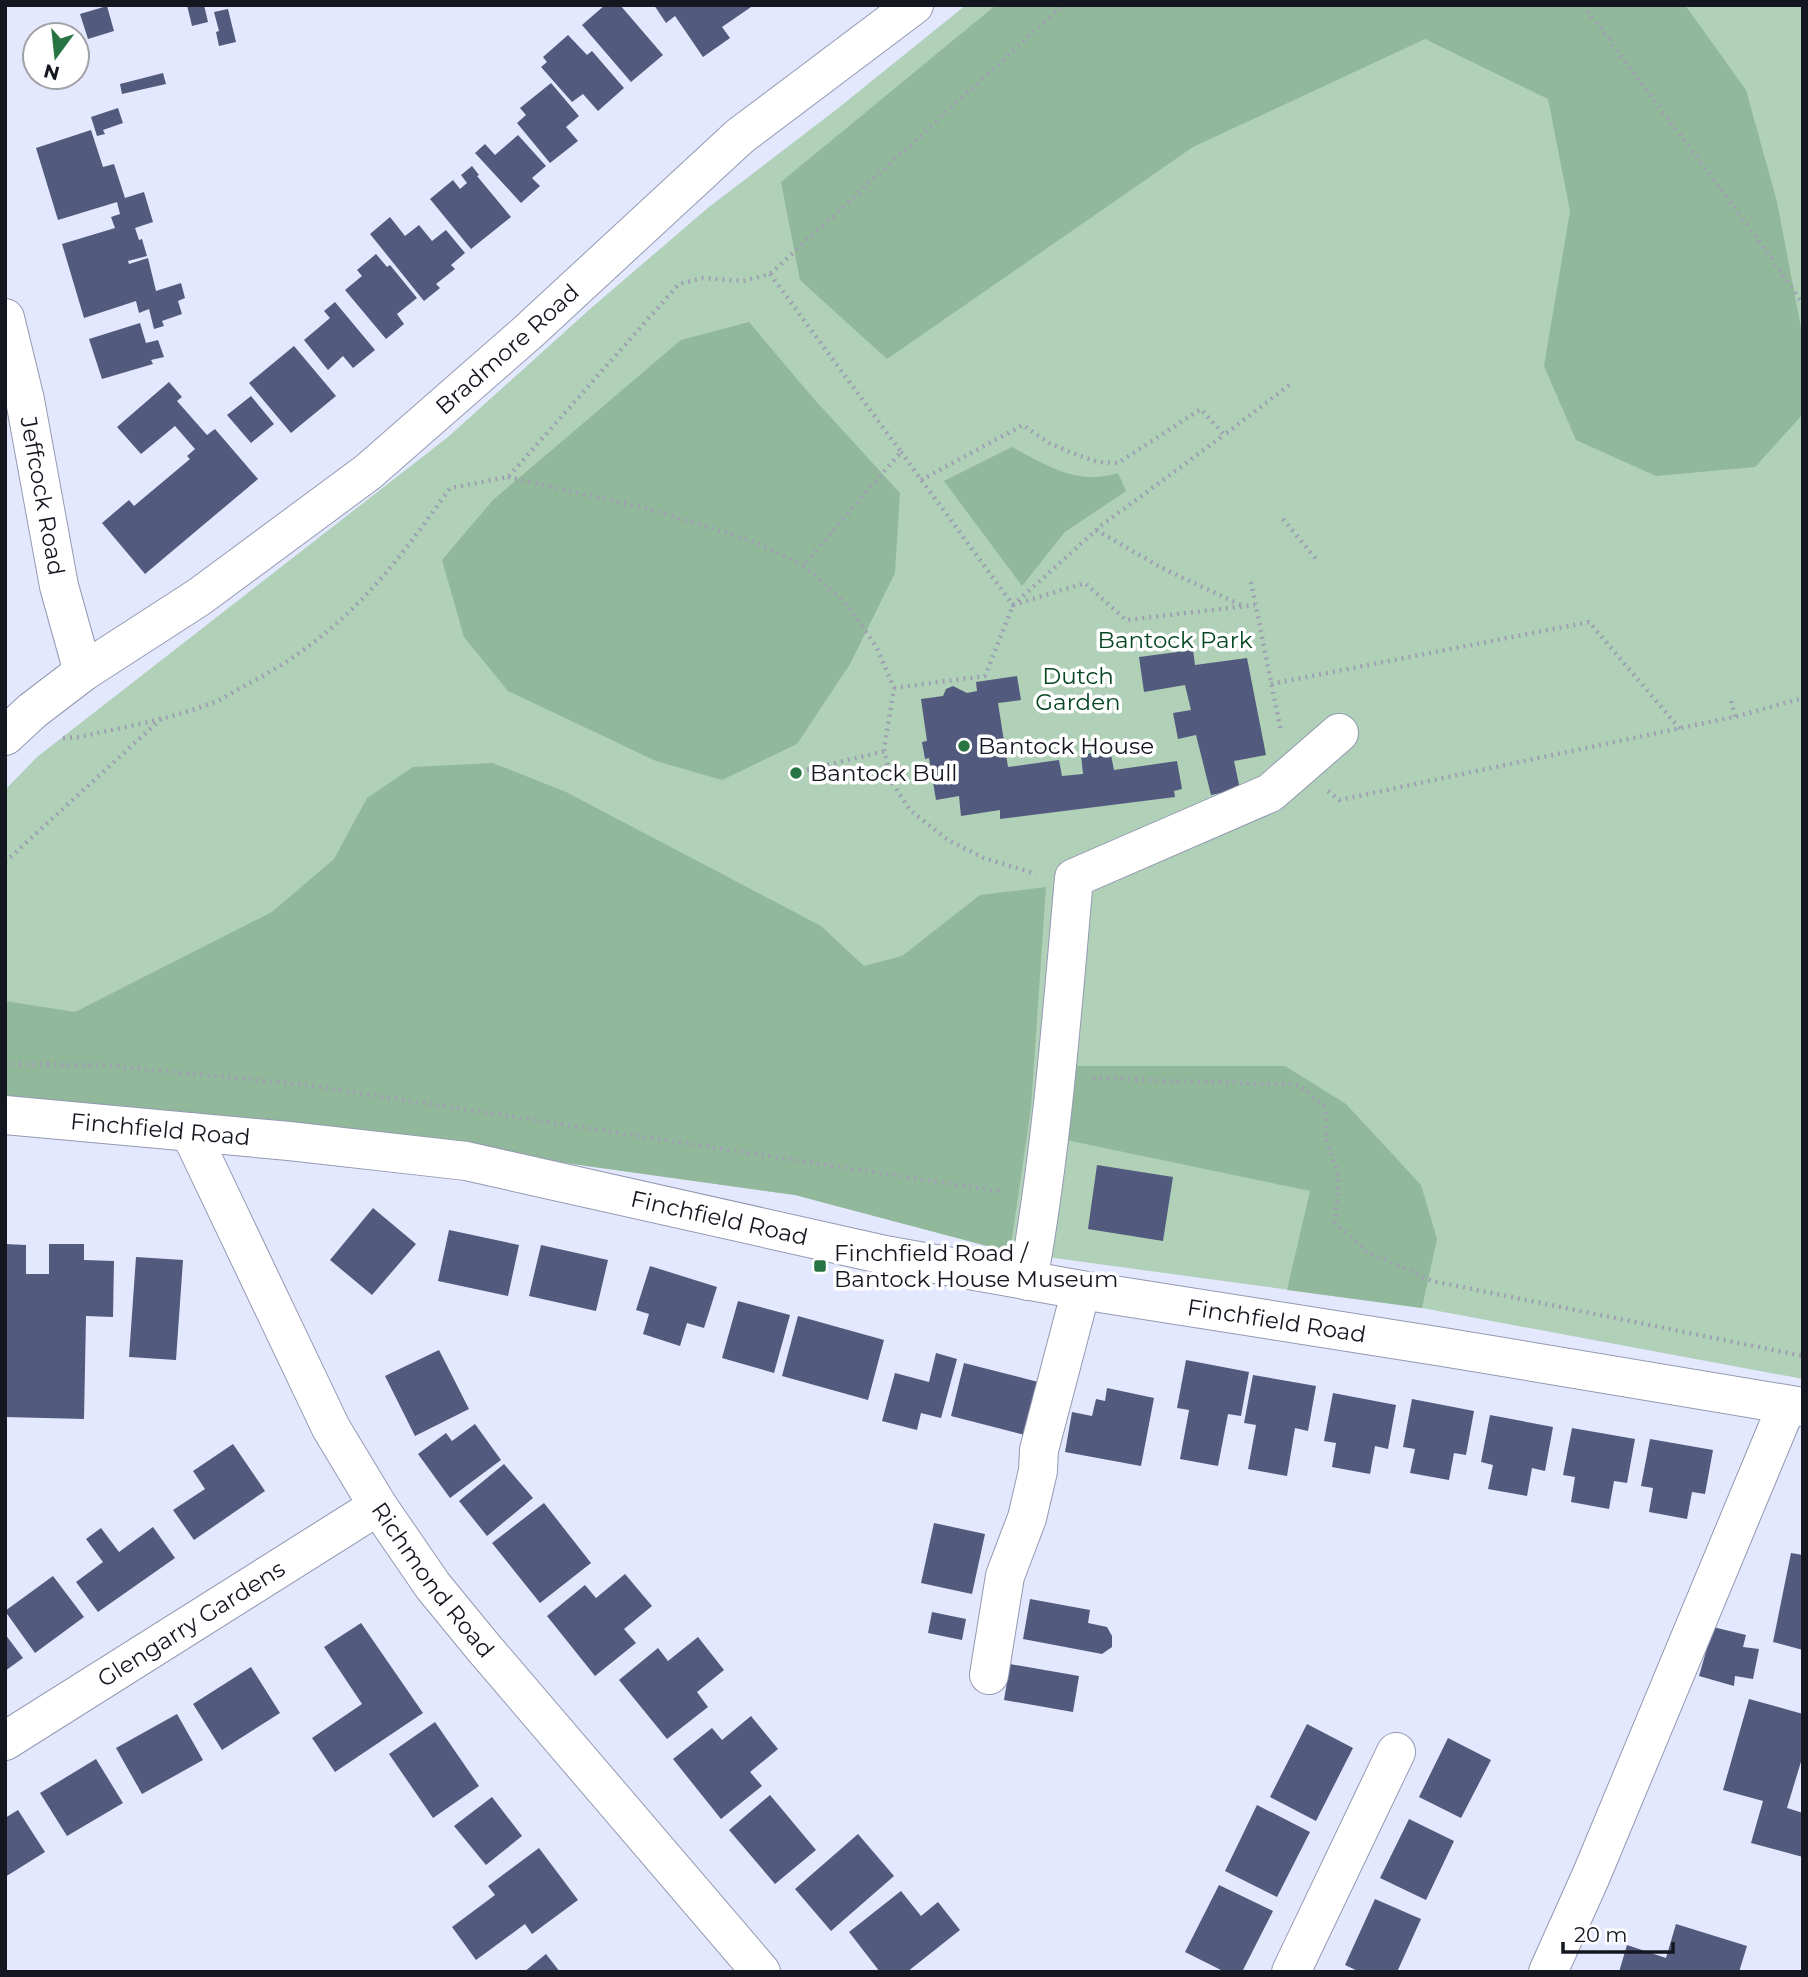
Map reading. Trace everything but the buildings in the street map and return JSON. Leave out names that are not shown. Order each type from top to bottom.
[{"type":"street","name":"Bradmore Road","points":[[5,736],[32,711],[83,672],[199,597],[368,472],[528,332],[740,136],[914,5]]},
{"type":"street","name":"Jeffcock Road","points":[[5,318],[25,400],[59,586],[83,672]]},
{"type":"street","points":[[1028,1281],[1043,1198],[1058,1077],[1074,878],[1270,793],[1339,733]]},
{"type":"street","name":"Finchfield Road","points":[[5,1115],[466,1161],[872,1252],[1028,1281],[1795,1406]]},
{"type":"street","name":"Richmond Road","points":[[190,1132],[331,1428],[378,1506],[433,1586],[482,1647],[761,1972]]},
{"type":"street","points":[[989,1675],[1005,1576],[1027,1518],[1038,1471],[1039,1451],[1081,1290]]},
{"type":"street","points":[[1548,1972],[1795,1406]]},
{"type":"street","name":"Glengarry Gardens","points":[[5,1741],[378,1506]]},
{"type":"street","points":[[1291,1972],[1396,1752]]},
{"type":"path","points":[[508,477],[679,284],[703,278],[743,281],[770,274],[1063,5]]},
{"type":"path","points":[[1583,5],[1761,243],[1803,304]]},
{"type":"path","points":[[770,274],[1013,605]]},
{"type":"path","points":[[894,688],[985,676],[1013,605],[1096,530],[1292,383]]},
{"type":"path","points":[[921,480],[1023,425],[1049,443],[1072,453],[1098,462],[1118,463],[1201,409],[1224,435]]},
{"type":"path","points":[[803,565],[901,452]]},
{"type":"path","points":[[55,738],[80,737],[163,718],[210,704],[265,676],[317,642],[361,603],[407,550],[450,488],[508,477],[650,509],[755,542],[803,565],[844,602],[876,646],[894,688],[885,751],[891,781],[910,810],[948,840],[984,858],[1030,873],[1074,878]]},
{"type":"path","points":[[1283,519],[1316,559]]},
{"type":"path","points":[[1096,530],[1162,568],[1244,607]]},
{"type":"path","points":[[1251,582],[1286,756],[1339,800],[1735,717],[1803,698]]},
{"type":"path","points":[[1013,605],[1085,583],[1126,620],[1255,605]]},
{"type":"path","points":[[1271,684],[1589,622],[1680,729]]},
{"type":"path","points":[[1731,701],[1735,717]]},
{"type":"path","points":[[5,862],[163,718]]},
{"type":"path","points":[[807,770],[885,751]]},
{"type":"path","points":[[5,1064],[104,1065],[307,1085],[1043,1198]]},
{"type":"path","points":[[1058,1077],[1298,1085],[1325,1107],[1327,1143],[1339,1177],[1335,1222],[1366,1251],[1433,1281],[1803,1356]]},
{"type":"green space","name":"Bantock Park","points":[[966,5],[1803,5],[1803,1379],[1422,1308],[1010,1252],[795,1195],[493,1153],[5,1095],[5,790],[37,757],[448,437],[590,309],[709,207]]},
{"type":"green space","points":[[996,5],[1685,5],[1746,90],[1777,202],[1803,338],[1803,414],[1755,467],[1656,476],[1576,440],[1544,366],[1570,211],[1548,99],[1425,39],[1193,147],[887,359],[800,280],[781,182]]},
{"type":"green space","points":[[749,322],[814,399],[900,493],[895,573],[850,664],[797,744],[722,780],[656,761],[508,691],[464,637],[442,560],[493,500],[681,340]]},
{"type":"green space","points":[[1012,447],[1063,472],[1089,477],[1118,473],[1126,491],[1065,532],[1022,586],[944,481]]},
{"type":"green space","points":[[493,763],[566,792],[821,926],[864,966],[902,956],[980,895],[1046,887],[1031,1108],[1010,1252],[795,1195],[493,1153],[331,1136],[5,1095],[5,1001],[75,1012],[272,912],[334,859],[367,798],[413,767]]},
{"type":"green space","points":[[1071,1066],[1285,1066],[1346,1104],[1421,1185],[1437,1239],[1422,1308],[1287,1290],[1310,1191],[1066,1140]]},
{"type":"place","name":"Bantock House","points":[[964,746]]},
{"type":"place","name":"Bantock Bull","points":[[796,773]]},
{"type":"place","name":"Finchfield Road / Bantock House Museum","points":[[820,1266]]},
{"type":"park label","name":"Dutch Garden","points":[[1078,689]]}]
